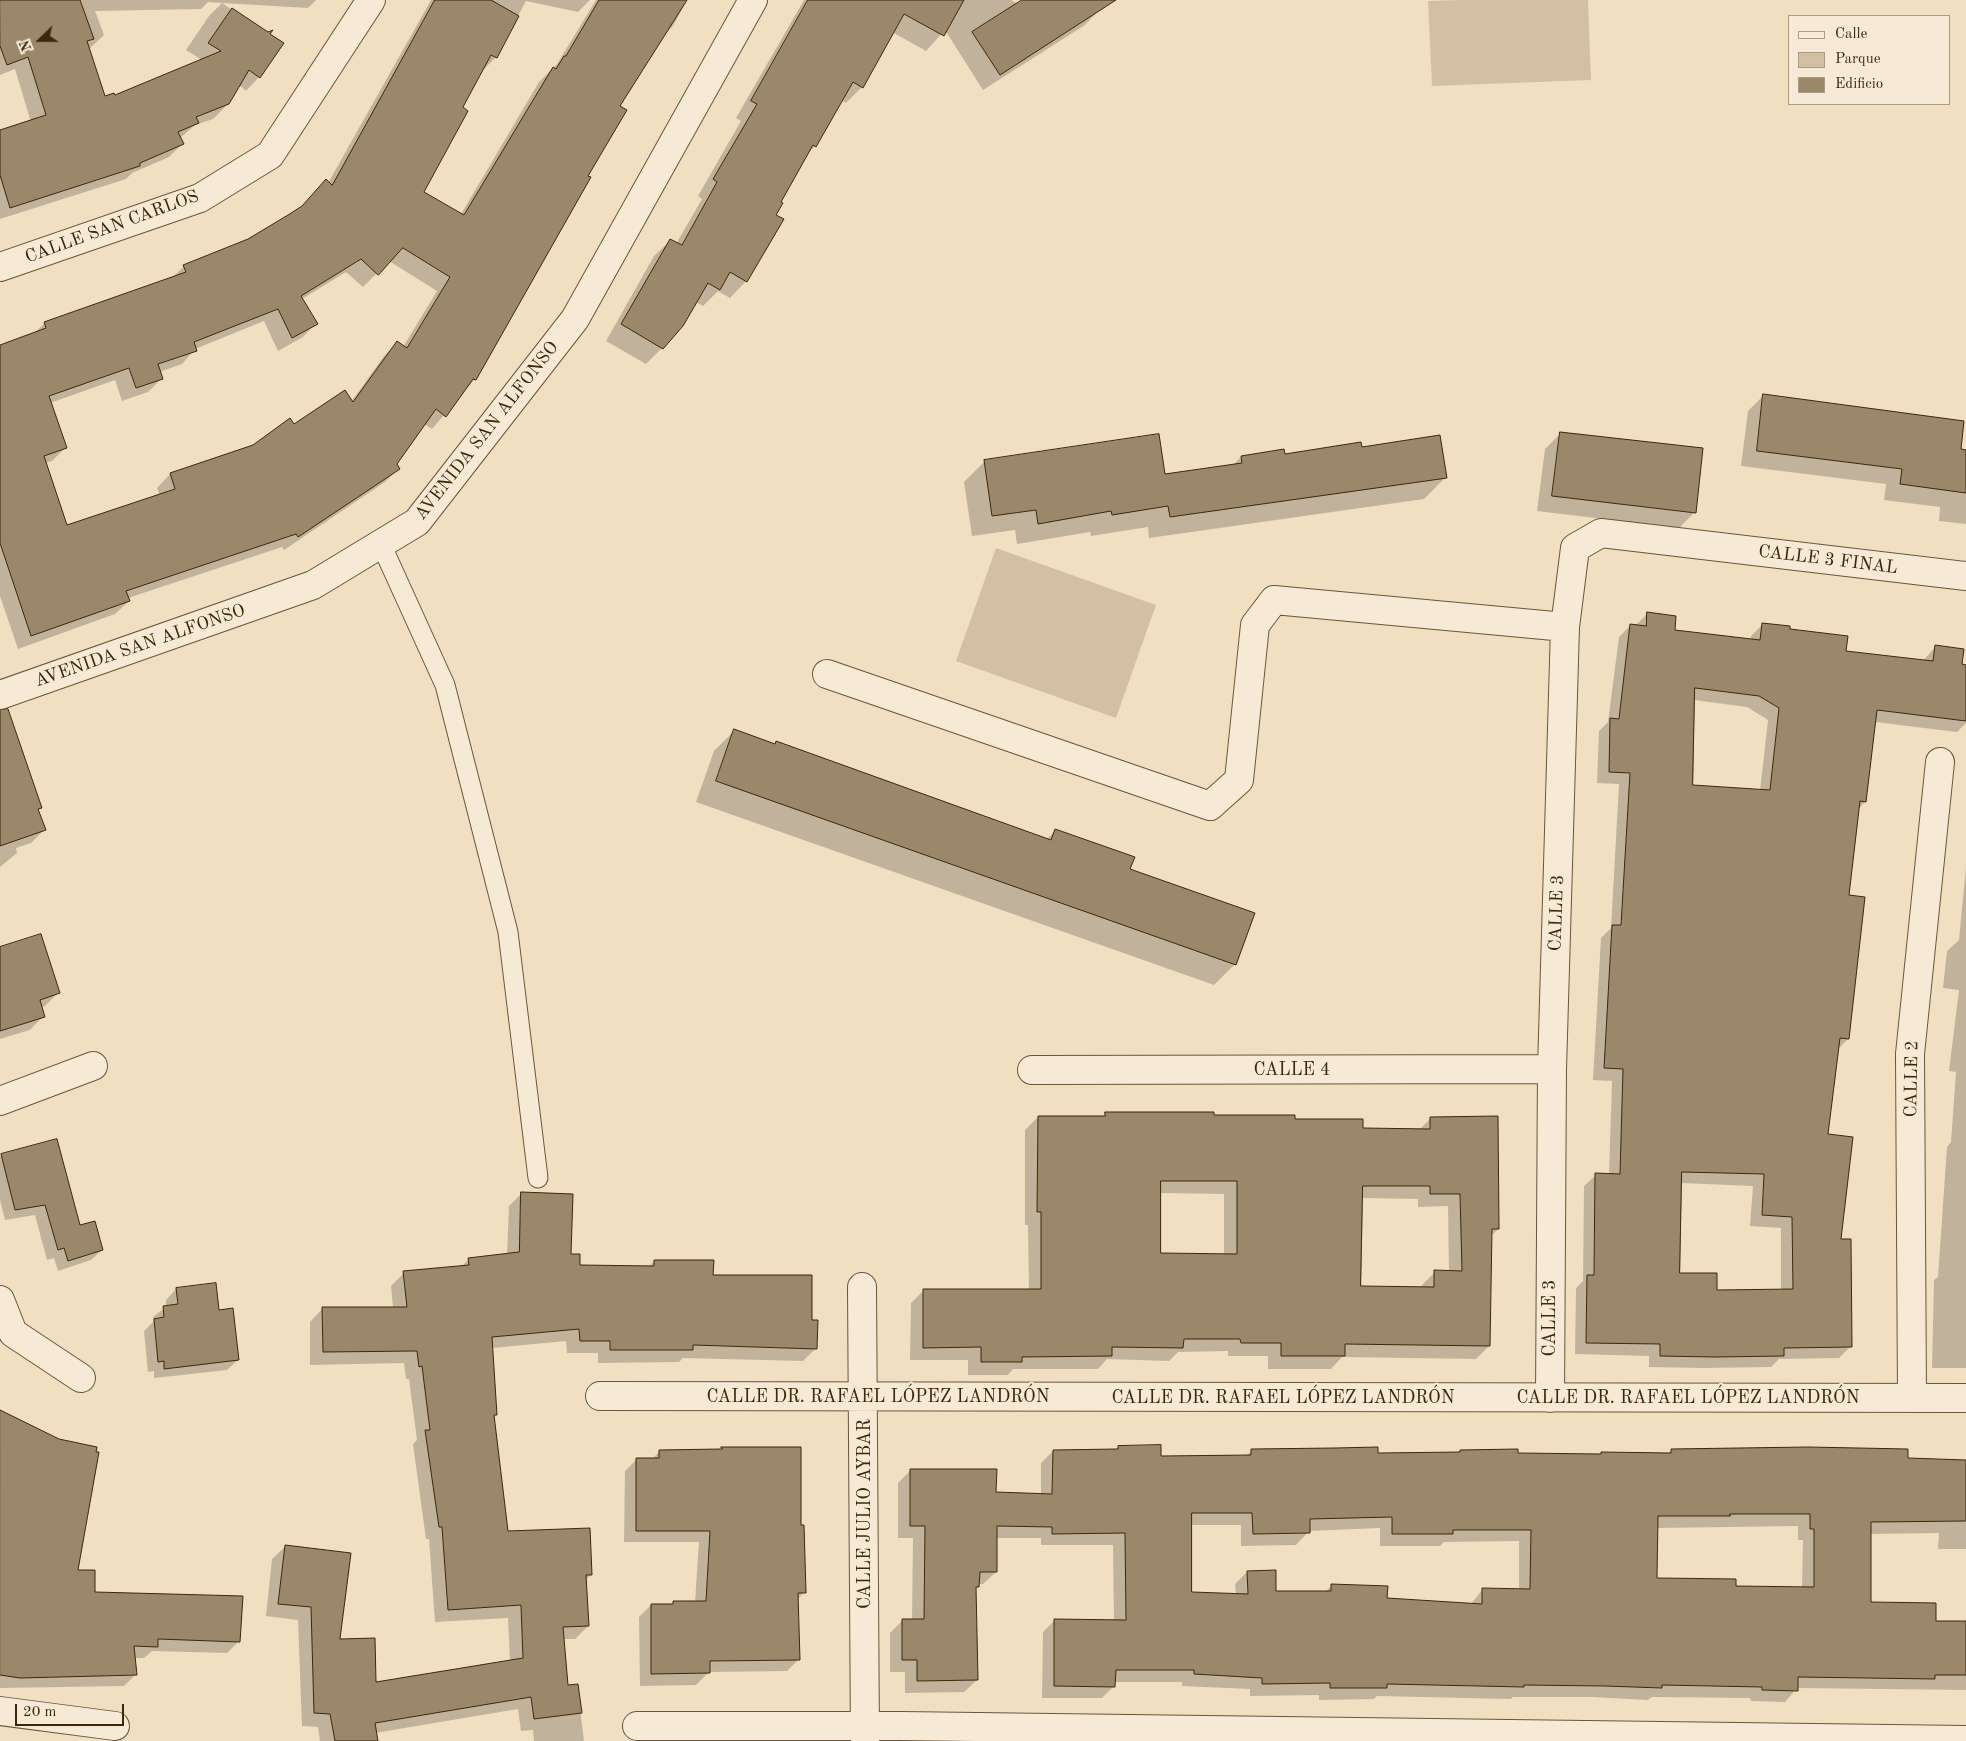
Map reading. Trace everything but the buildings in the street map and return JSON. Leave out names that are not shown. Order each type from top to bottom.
[{"type":"street","name":"CALLE SAN CARLOS","points":[[0,267],[200,198],[270,154],[371,0]]},
{"type":"street","name":"AVENIDA SAN ALFONSO","points":[[0,695],[313,585],[417,522],[575,319],[753,0]]},
{"type":"street","name":"CALLE 3","points":[[1550,1398],[1552,1069],[1565,627],[1575,548],[1601,533],[1691,544]]},
{"type":"street","name":"CALLE 3 FINAL","points":[[1691,544],[1966,576]]},
{"type":"street","points":[[827,674],[1210,806],[1239,780],[1255,625],[1274,600],[1565,627]]},
{"type":"street","name":"CALLE 2","points":[[1912,1398],[1910,1054],[1940,762]]},
{"type":"street","points":[[0,1101],[92,1066]]},
{"type":"street","name":"CALLE 4","points":[[1032,1070],[1552,1069]]},
{"type":"street","name":"CALLE JULIO AYBAR","points":[[862,1288],[865,1397],[865,1734]]},
{"type":"street","points":[[0,1300],[13,1334],[81,1378]]},
{"type":"street","name":"CALLE DR. RAFAEL LÓPEZ LANDRÓN","points":[[600,1396],[1966,1398]]},
{"type":"street","points":[[0,1711],[115,1726]]},
{"type":"street","points":[[637,1726],[865,1734],[1966,1740]]},
{"type":"lane","points":[[380,544],[445,685],[508,932],[538,1178]]},
{"type":"green space","points":[[1588,0],[1591,80],[1432,86],[1428,1]]},
{"type":"green space","points":[[996,548],[1156,605],[1116,718],[956,661]]}]
